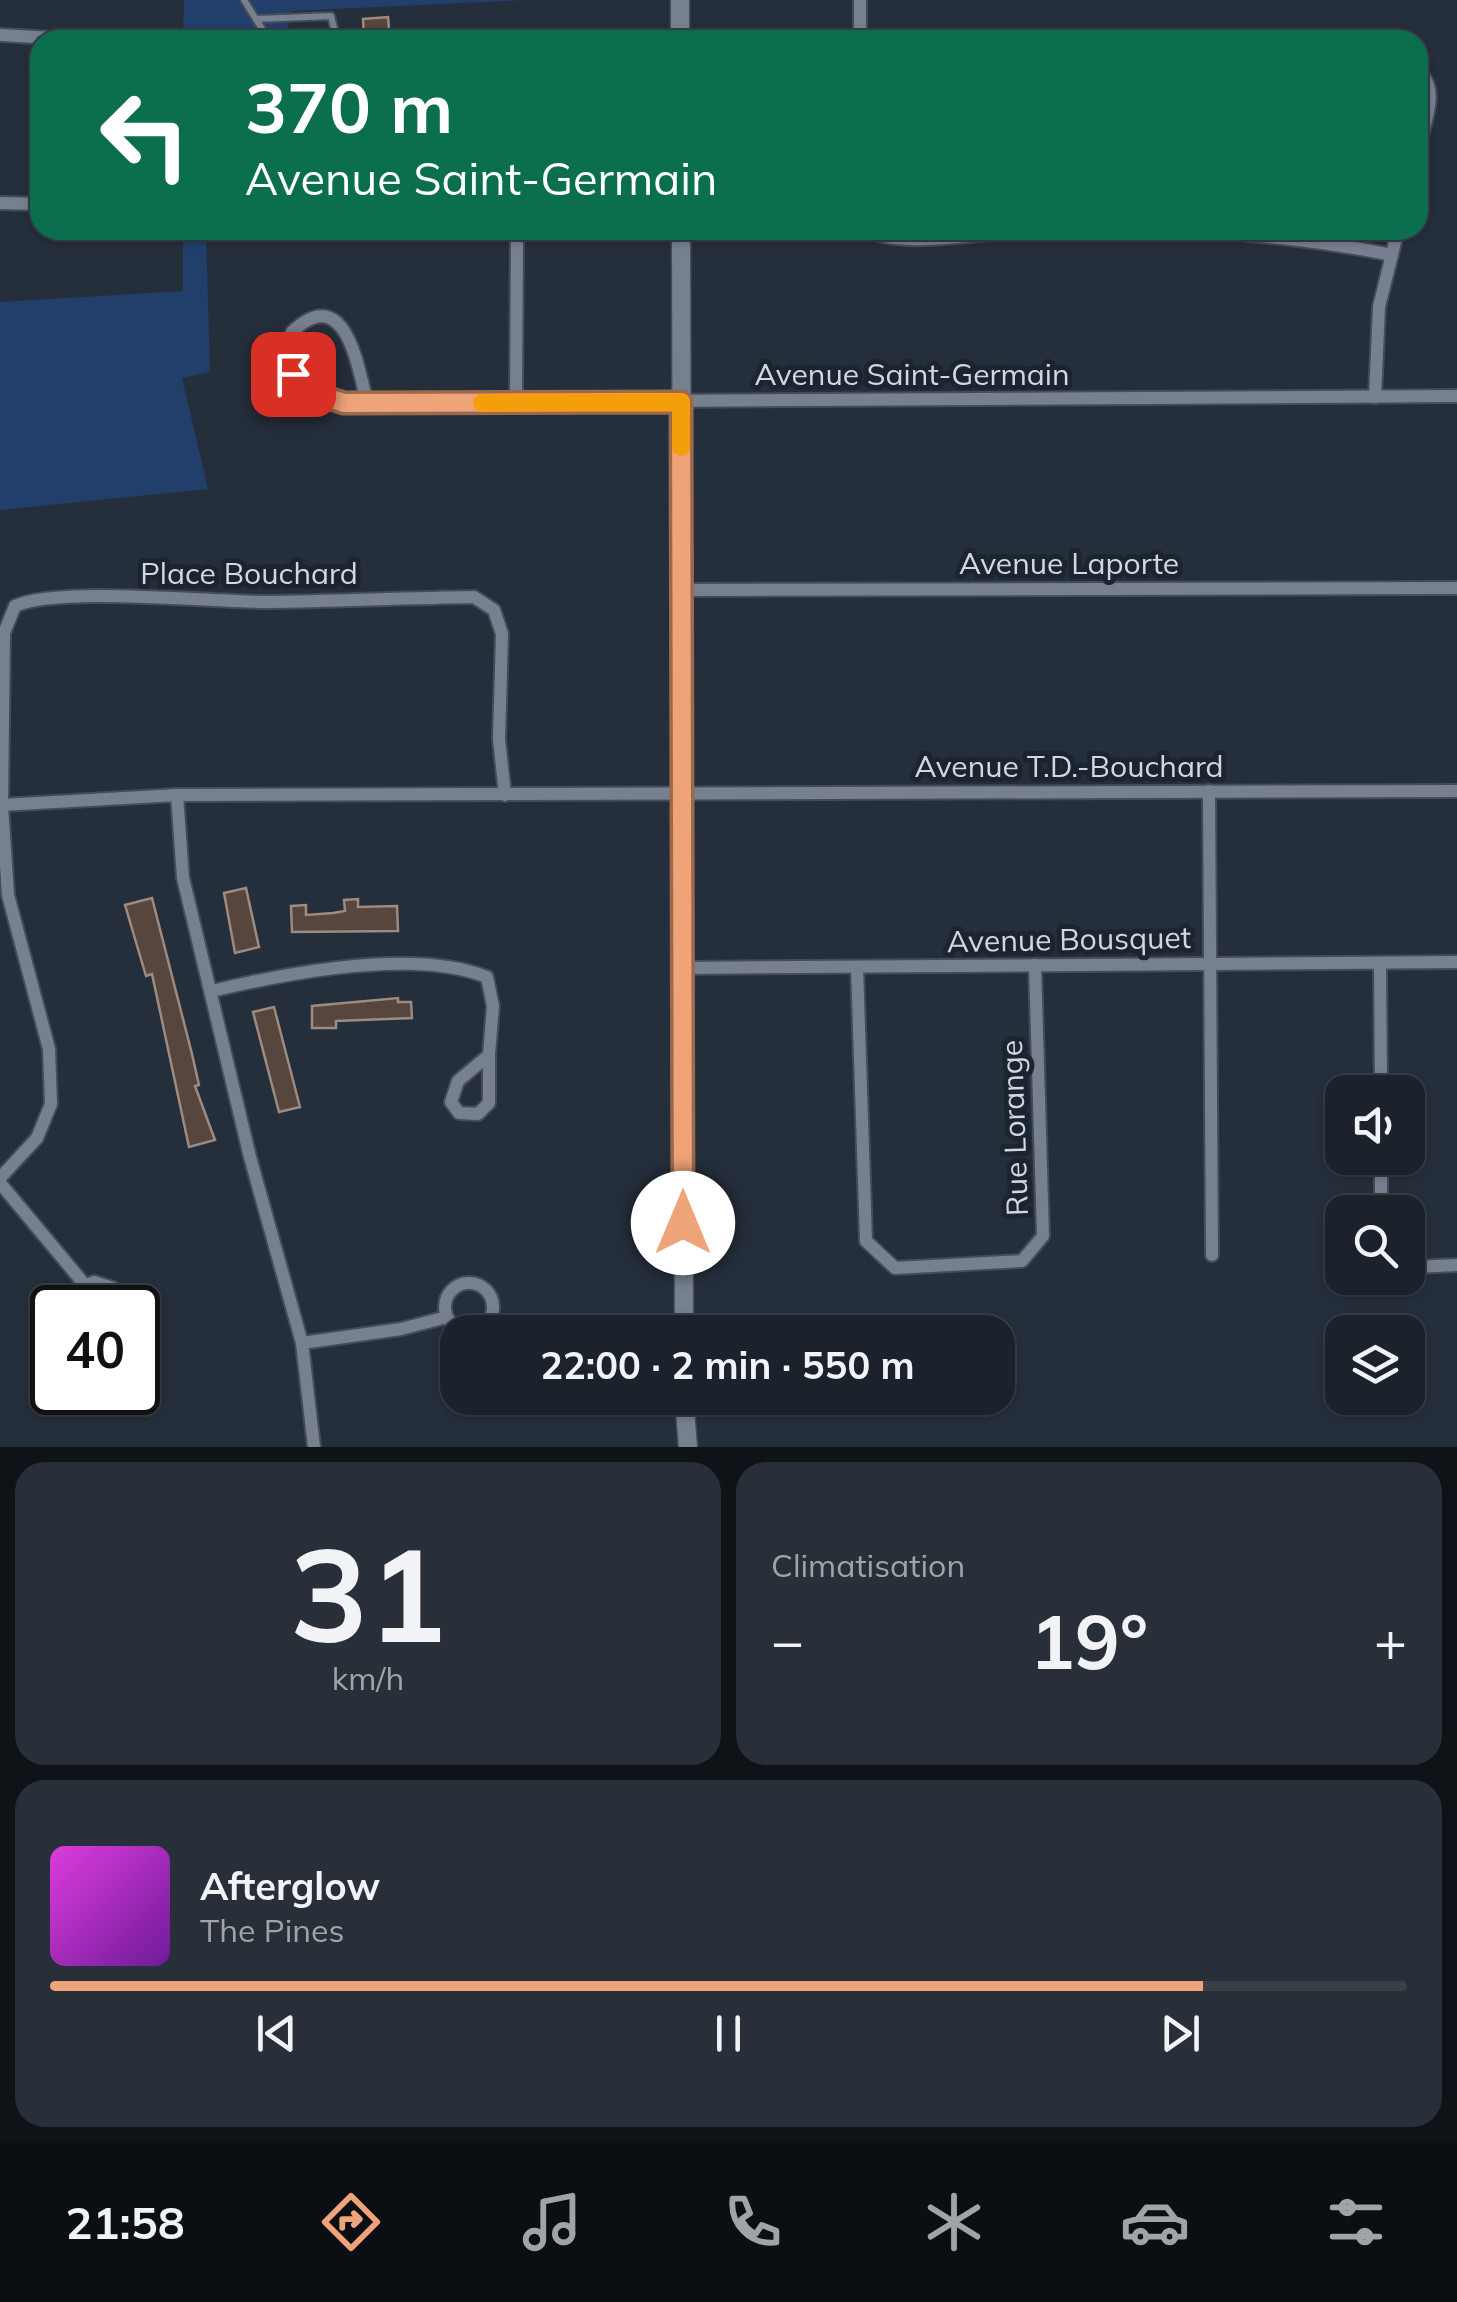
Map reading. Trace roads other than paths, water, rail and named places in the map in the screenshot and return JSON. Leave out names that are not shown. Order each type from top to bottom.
[{"type":"street","points":[[680,0],[680,30]]},
{"type":"street","points":[[860,0],[860,30]]},
{"type":"street","points":[[0,35],[30,37]]},
{"type":"street","points":[[1428,78],[1428,105]]},
{"type":"street","points":[[0,203],[30,204]]},
{"type":"street","points":[[516,402],[517,240]]},
{"type":"street","points":[[680,240],[684,1315]]},
{"type":"street","points":[[1321,240],[1392,255]]},
{"type":"street","points":[[1375,397],[1379,307],[1396,240]]},
{"type":"street","name":"Avenue Saint-Germain","points":[[367,403],[351,343],[339,322],[323,316],[308,318],[292,332],[293,374],[310,392],[329,401],[367,403],[681,402],[1457,396]]},
{"type":"street","name":"Avenue Laporte","points":[[681,590],[1457,588]]},
{"type":"street","name":"Place Bouchard","points":[[2,804],[4,633],[15,606],[29,600],[79,598],[266,602],[474,597],[494,610],[502,634],[499,739],[504,795]]},
{"type":"street","points":[[1209,791],[1212,1255]]},
{"type":"street","name":"Avenue T.D.-Bouchard","points":[[2,804],[178,796],[1457,791]]},
{"type":"street","points":[[178,796],[183,878],[250,1157],[302,1343],[314,1447]]},
{"type":"street","points":[[2,804],[8,896],[49,1049],[52,1104],[37,1138],[0,1181],[84,1284],[91,1285]]},
{"type":"street","name":"Avenue Bousquet","points":[[681,968],[1457,962]]},
{"type":"street","points":[[1380,963],[1381,1075]]},
{"type":"street","name":"Rue Lorange","points":[[857,968],[866,1242],[896,1268],[1022,1261],[1043,1236],[1035,965]]},
{"type":"street","points":[[212,991],[300,970],[457,966],[487,978],[493,1006],[489,1103],[478,1114],[458,1114],[451,1102],[458,1081],[488,1055]]},
{"type":"street","points":[[1425,1266],[1457,1265]]},
{"type":"street","points":[[302,1343],[401,1329],[440,1319]]},
{"type":"street","points":[[685,1415],[688,1447]]},
{"type":"lane","points":[[244,0],[263,30]]},
{"type":"lane","points":[[256,19],[331,16],[334,30]]}]
